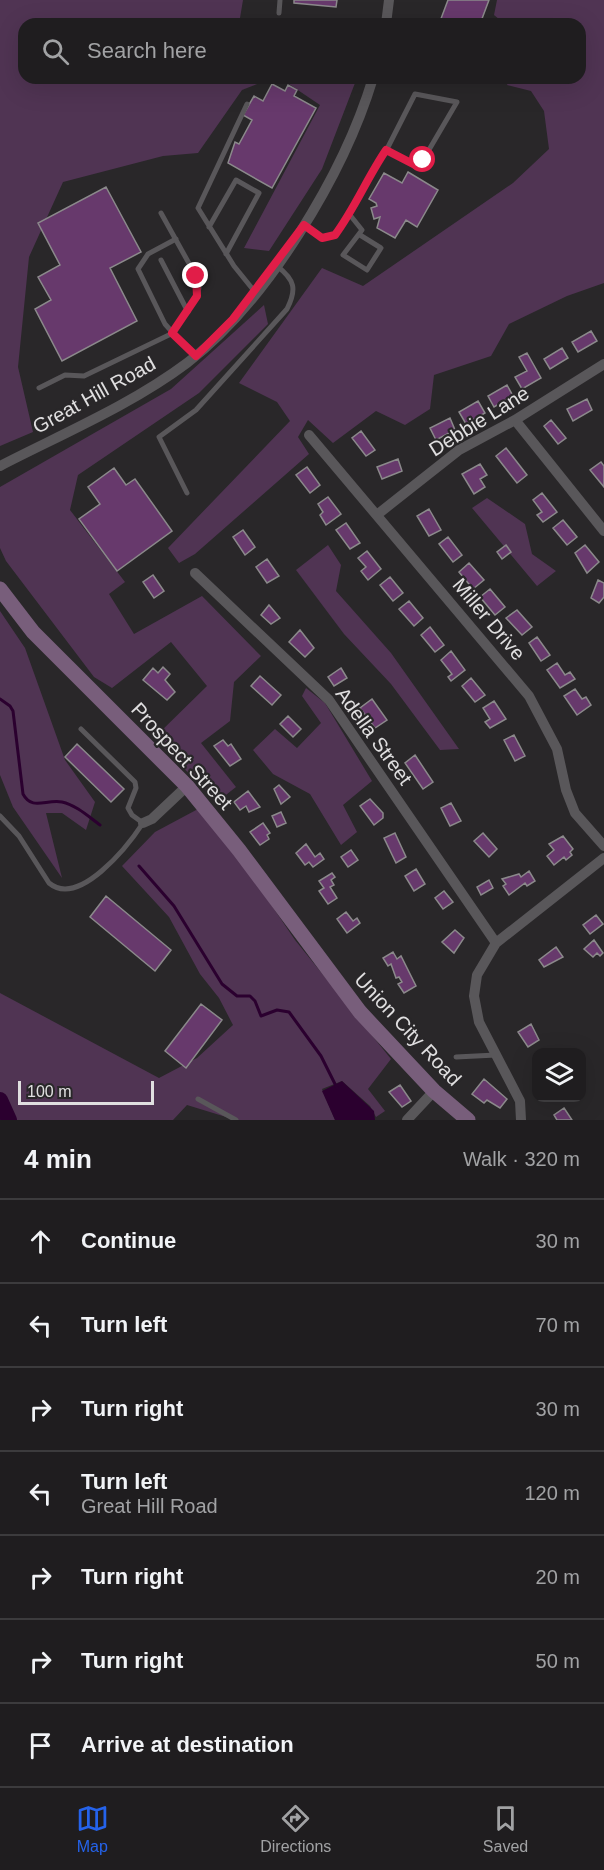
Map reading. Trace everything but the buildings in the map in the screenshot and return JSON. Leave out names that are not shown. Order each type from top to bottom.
[{"type":"main road","name":"Prospect Street","points":[[0,589],[33,632],[187,786],[239,850],[321,963]]},
{"type":"main road","name":"Union City Road","points":[[321,963],[360,1012],[434,1091],[468,1120]]},
{"type":"street","points":[[387,18],[389,0]]},
{"type":"street","name":"Great Hill Road","points":[[0,466],[131,398],[196,356],[210,344],[255,292],[304,225],[331,179],[360,115],[371,84]]},
{"type":"street","name":"Debbie Lane","points":[[378,514],[459,450],[515,420],[604,364]]},
{"type":"street","points":[[515,420],[604,531]]},
{"type":"street","name":"Miller Drive","points":[[309,435],[378,514],[529,696],[557,749],[566,790],[575,813],[604,846]]},
{"type":"street","name":"Adella Street","points":[[195,573],[329,700],[496,942]]},
{"type":"street","points":[[143,823],[152,819],[187,786]]},
{"type":"street","points":[[521,1120],[520,1101],[479,1022],[474,996],[477,975],[496,942],[604,858]]},
{"type":"street","points":[[407,1120],[434,1091]]},
{"type":"lane","points":[[279,13],[280,0]]},
{"type":"lane","points":[[304,225],[322,238],[335,235],[350,215],[368,176],[386,150],[415,94],[457,102],[423,160],[417,166],[386,150]]},
{"type":"lane","points":[[247,104],[201,196],[198,208],[226,254],[255,292]]},
{"type":"lane","points":[[209,227],[236,180],[259,193],[226,254]]},
{"type":"lane","points":[[39,388],[65,375],[84,376],[172,333],[188,312],[199,288],[196,276],[161,213]]},
{"type":"lane","points":[[350,215],[360,225],[360,235],[343,255],[367,270],[381,248],[360,235]]},
{"type":"lane","points":[[176,239],[148,254],[138,269],[165,324],[196,356]]},
{"type":"lane","points":[[161,260],[188,312]]},
{"type":"lane","points":[[187,493],[159,437],[196,410],[287,309],[294,285],[290,276],[276,265]]},
{"type":"lane","points":[[1,818],[19,836],[50,883],[63,890],[75,889],[88,882],[133,838],[143,823],[128,808],[136,788],[135,782],[81,729]]},
{"type":"lane","points":[[456,1057],[496,1055]]},
{"type":"lane","points":[[198,1099],[236,1120]]},
{"type":"shaded area","points":[[0,0],[243,0],[240,18],[18,18],[18,84],[257,84],[242,90],[198,153],[163,156],[63,182],[29,257],[18,367],[33,432],[0,446]]},
{"type":"shaded area","points":[[497,0],[604,0],[604,283],[567,296],[509,324],[491,356],[434,375],[430,409],[405,425],[376,411],[333,443],[308,420],[298,437],[309,454],[195,554],[179,563],[168,548],[290,421],[277,402],[239,383],[322,268],[363,286],[513,183],[549,149],[544,111],[531,91],[507,85],[586,84],[586,18],[498,18],[494,15]]},
{"type":"shaded area","points":[[289,84],[355,84],[322,169],[269,251],[244,248],[320,105]]},
{"type":"shaded area","points":[[264,305],[268,324],[199,393],[78,475],[70,510],[125,582],[109,594],[134,634],[202,596],[261,656],[234,682],[230,721],[201,743],[236,787],[217,802],[154,738],[207,686],[171,642],[112,688],[94,677],[6,561],[0,548],[0,487],[171,389]]},
{"type":"shaded area","points":[[487,498],[525,524],[532,554],[556,571],[537,586],[472,508]]},
{"type":"shaded area","points":[[328,545],[341,565],[336,591],[391,653],[459,749],[440,750],[391,684],[344,634],[296,570]]},
{"type":"shaded area","points":[[0,611],[25,648],[65,760],[95,802],[86,830],[62,813],[46,813],[62,878],[13,807],[0,775]]},
{"type":"shaded area","points":[[306,688],[325,703],[372,781],[343,805],[357,832],[341,845],[310,794],[273,774],[253,750],[275,729],[297,748],[321,723],[302,696]]},
{"type":"shaded area","points":[[198,809],[240,859],[295,940],[391,1059],[368,1089],[385,1111],[376,1117],[370,1106],[342,1081],[322,1089],[335,1120],[236,1120],[187,1105],[173,1120],[0,1120],[0,993],[159,1078],[197,1058],[233,1025],[219,998],[200,974],[169,917],[122,866],[155,832]]},
{"type":"shaded area","points":[[342,1081],[374,1111],[375,1120],[335,1120],[322,1091]]},
{"type":"waterway","points":[[0,699],[13,711],[23,794],[35,803],[56,801],[72,806],[100,825]]},
{"type":"waterway","points":[[139,866],[174,906],[222,984],[237,996],[250,996],[255,1001],[261,1016],[277,1010],[289,1012],[321,1056],[337,1088]]},
{"type":"waterway","points":[[0,1100],[9,1120]]},
{"type":"route","points":[[196,276],[199,288],[197,296],[172,333],[196,356],[233,319],[304,225],[322,238],[335,235],[350,215],[368,176],[386,150],[417,166],[423,160]]}]
